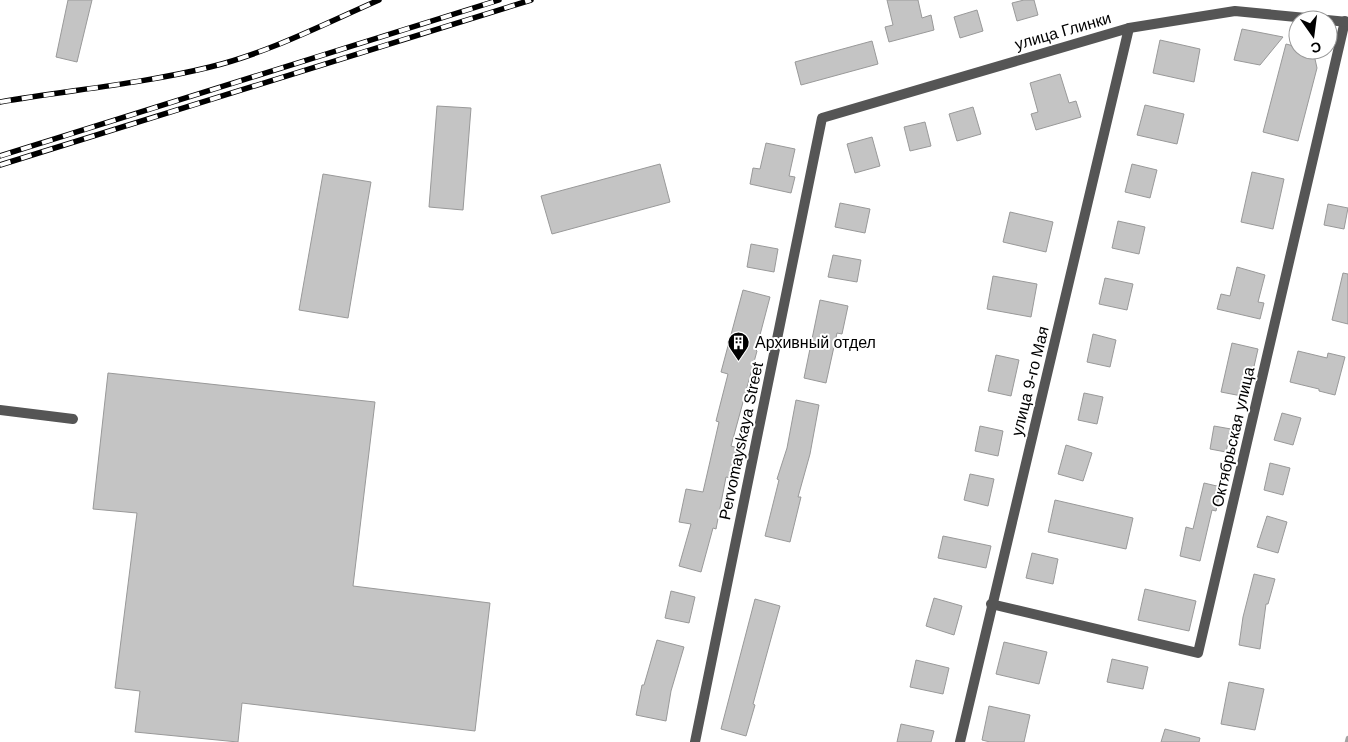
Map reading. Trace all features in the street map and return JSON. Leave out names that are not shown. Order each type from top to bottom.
[{"type":"street","name":"улица Глинки","points":[[822,118],[1129,28],[1235,11],[1346,22]]},
{"type":"street","name":"Октябрьская улица","points":[[991,604],[1198,653],[1346,22]]},
{"type":"street","name":"улица 9-го Мая","points":[[960,742],[991,604],[1129,28]]},
{"type":"street","name":"Pervomayskaya Street","points":[[695,742],[822,118]]},
{"type":"street","points":[[0,410],[73,419]]},
{"type":"building","points":[[68,0],[92,0],[77,62],[56,57]]},
{"type":"building","points":[[887,0],[918,0],[922,18],[931,15],[934,30],[889,42],[885,27],[893,25]]},
{"type":"building","points":[[1034,0],[1038,15],[1017,21],[1012,3]]},
{"type":"building","points":[[977,10],[983,31],[960,38],[954,17]]},
{"type":"building","points":[[1242,29],[1283,37],[1260,65],[1234,60]]},
{"type":"building","points":[[1160,40],[1200,49],[1194,82],[1153,73]]},
{"type":"building","points":[[872,41],[878,64],[801,85],[795,62]]},
{"type":"building","points":[[1286,44],[1288,44],[1288,60],[1315,60],[1317,68],[1298,141],[1263,132]]},
{"type":"building","points":[[1060,74],[1069,103],[1076,101],[1081,117],[1036,130],[1031,114],[1038,112],[1030,83]]},
{"type":"building","points":[[1145,105],[1184,114],[1177,144],[1137,135]]},
{"type":"building","points":[[437,106],[471,108],[463,210],[429,207]]},
{"type":"building","points":[[973,107],[981,134],[957,141],[949,114]]},
{"type":"building","points":[[925,122],[931,146],[910,151],[904,127]]},
{"type":"building","points":[[872,137],[880,166],[855,173],[847,144]]},
{"type":"building","points":[[766,143],[795,149],[789,176],[795,177],[791,193],[750,184],[753,168],[760,169]]},
{"type":"building","points":[[660,164],[670,202],[552,234],[541,196]]},
{"type":"building","points":[[1132,164],[1157,170],[1150,198],[1125,192]]},
{"type":"building","points":[[1252,172],[1284,179],[1273,229],[1241,222]]},
{"type":"building","points":[[323,174],[371,182],[348,318],[299,310]]},
{"type":"building","points":[[840,203],[870,209],[865,233],[835,227]]},
{"type":"building","points":[[1328,204],[1348,208],[1344,229],[1324,225]]},
{"type":"building","points":[[1010,212],[1053,222],[1046,252],[1003,242]]},
{"type":"building","points":[[1118,221],[1145,227],[1139,254],[1112,248]]},
{"type":"building","points":[[751,244],[778,249],[774,272],[747,267]]},
{"type":"building","points":[[833,255],[861,260],[857,282],[828,277]]},
{"type":"building","points":[[1237,267],[1265,275],[1258,302],[1264,303],[1260,319],[1217,309],[1221,294],[1230,296]]},
{"type":"building","points":[[1343,273],[1348,274],[1348,324],[1332,320]]},
{"type":"building","points":[[993,276],[1037,284],[1031,317],[987,309]]},
{"type":"building","points":[[1105,278],[1133,284],[1127,310],[1099,304]]},
{"type":"building","points":[[743,290],[770,297],[731,446],[738,448],[731,478],[726,477],[716,529],[713,528],[701,572],[679,566],[691,524],[679,522],[686,489],[703,492],[719,422],[716,421],[728,374],[721,372]]},
{"type":"building","points":[[820,300],[848,306],[842,334],[837,333],[826,383],[804,378]]},
{"type":"building","points":[[1093,334],[1116,340],[1110,367],[1087,362]]},
{"type":"building","points":[[1232,343],[1258,349],[1247,397],[1221,392]]},
{"type":"building","points":[[1298,351],[1327,358],[1328,353],[1345,357],[1335,395],[1290,382]]},
{"type":"building","points":[[996,355],[1019,360],[1011,396],[988,391]]},
{"type":"building","points":[[108,373],[375,402],[353,586],[490,603],[475,731],[242,703],[238,742],[135,732],[140,691],[115,688],[137,513],[93,509]]},
{"type":"building","points":[[1084,393],[1103,397],[1097,424],[1078,420]]},
{"type":"building","points":[[796,400],[819,405],[790,542],[765,536],[779,480],[777,479],[787,448]]},
{"type":"building","points":[[1282,413],[1301,418],[1293,445],[1274,440]]},
{"type":"building","points":[[980,426],[1003,431],[998,456],[975,451]]},
{"type":"building","points":[[1214,426],[1231,429],[1226,452],[1210,449]]},
{"type":"building","points":[[1066,445],[1092,453],[1083,481],[1058,474]]},
{"type":"building","points":[[1270,463],[1290,468],[1283,495],[1264,490]]},
{"type":"building","points":[[970,474],[994,479],[988,506],[964,500]]},
{"type":"building","points":[[1204,483],[1221,487],[1216,511],[1212,510],[1200,561],[1180,556],[1186,527],[1193,529]]},
{"type":"building","points":[[1055,500],[1133,518],[1126,549],[1048,532]]},
{"type":"building","points":[[1267,516],[1287,522],[1278,553],[1257,547]]},
{"type":"building","points":[[943,536],[991,546],[986,568],[938,558]]},
{"type":"building","points":[[1032,553],[1058,559],[1053,584],[1026,578]]},
{"type":"building","points":[[1254,574],[1275,579],[1268,604],[1266,604],[1260,649],[1239,645],[1243,617]]},
{"type":"building","points":[[1145,589],[1196,601],[1189,631],[1138,620]]},
{"type":"building","points":[[671,591],[695,597],[689,623],[665,618]]},
{"type":"building","points":[[934,598],[962,606],[954,635],[926,626]]},
{"type":"building","points":[[755,599],[780,606],[746,736],[721,729]]},
{"type":"building","points":[[657,640],[684,647],[671,691],[666,721],[636,715],[642,685],[644,685]]},
{"type":"building","points":[[1004,642],[1047,652],[1039,684],[996,674]]},
{"type":"building","points":[[1112,659],[1148,667],[1143,689],[1107,682]]},
{"type":"building","points":[[916,660],[949,668],[943,694],[910,687]]},
{"type":"building","points":[[1229,682],[1264,689],[1255,730],[1221,724]]},
{"type":"building","points":[[989,706],[1030,715],[1024,742],[990,742],[982,740]]},
{"type":"building","points":[[901,724],[934,731],[931,742],[897,742]]},
{"type":"building","points":[[1165,729],[1200,738],[1199,742],[1161,742]]},
{"type":"waterway","points":[[1347,742],[1348,738]]},
{"type":"railway","points":[[0,102],[132,82],[210,67],[274,46],[379,0]]},
{"type":"railway","points":[[0,156],[499,0]]},
{"type":"railway","points":[[0,165],[531,0]]},
{"type":"place","name":"Архивный отдел","points":[[739,361]]}]
